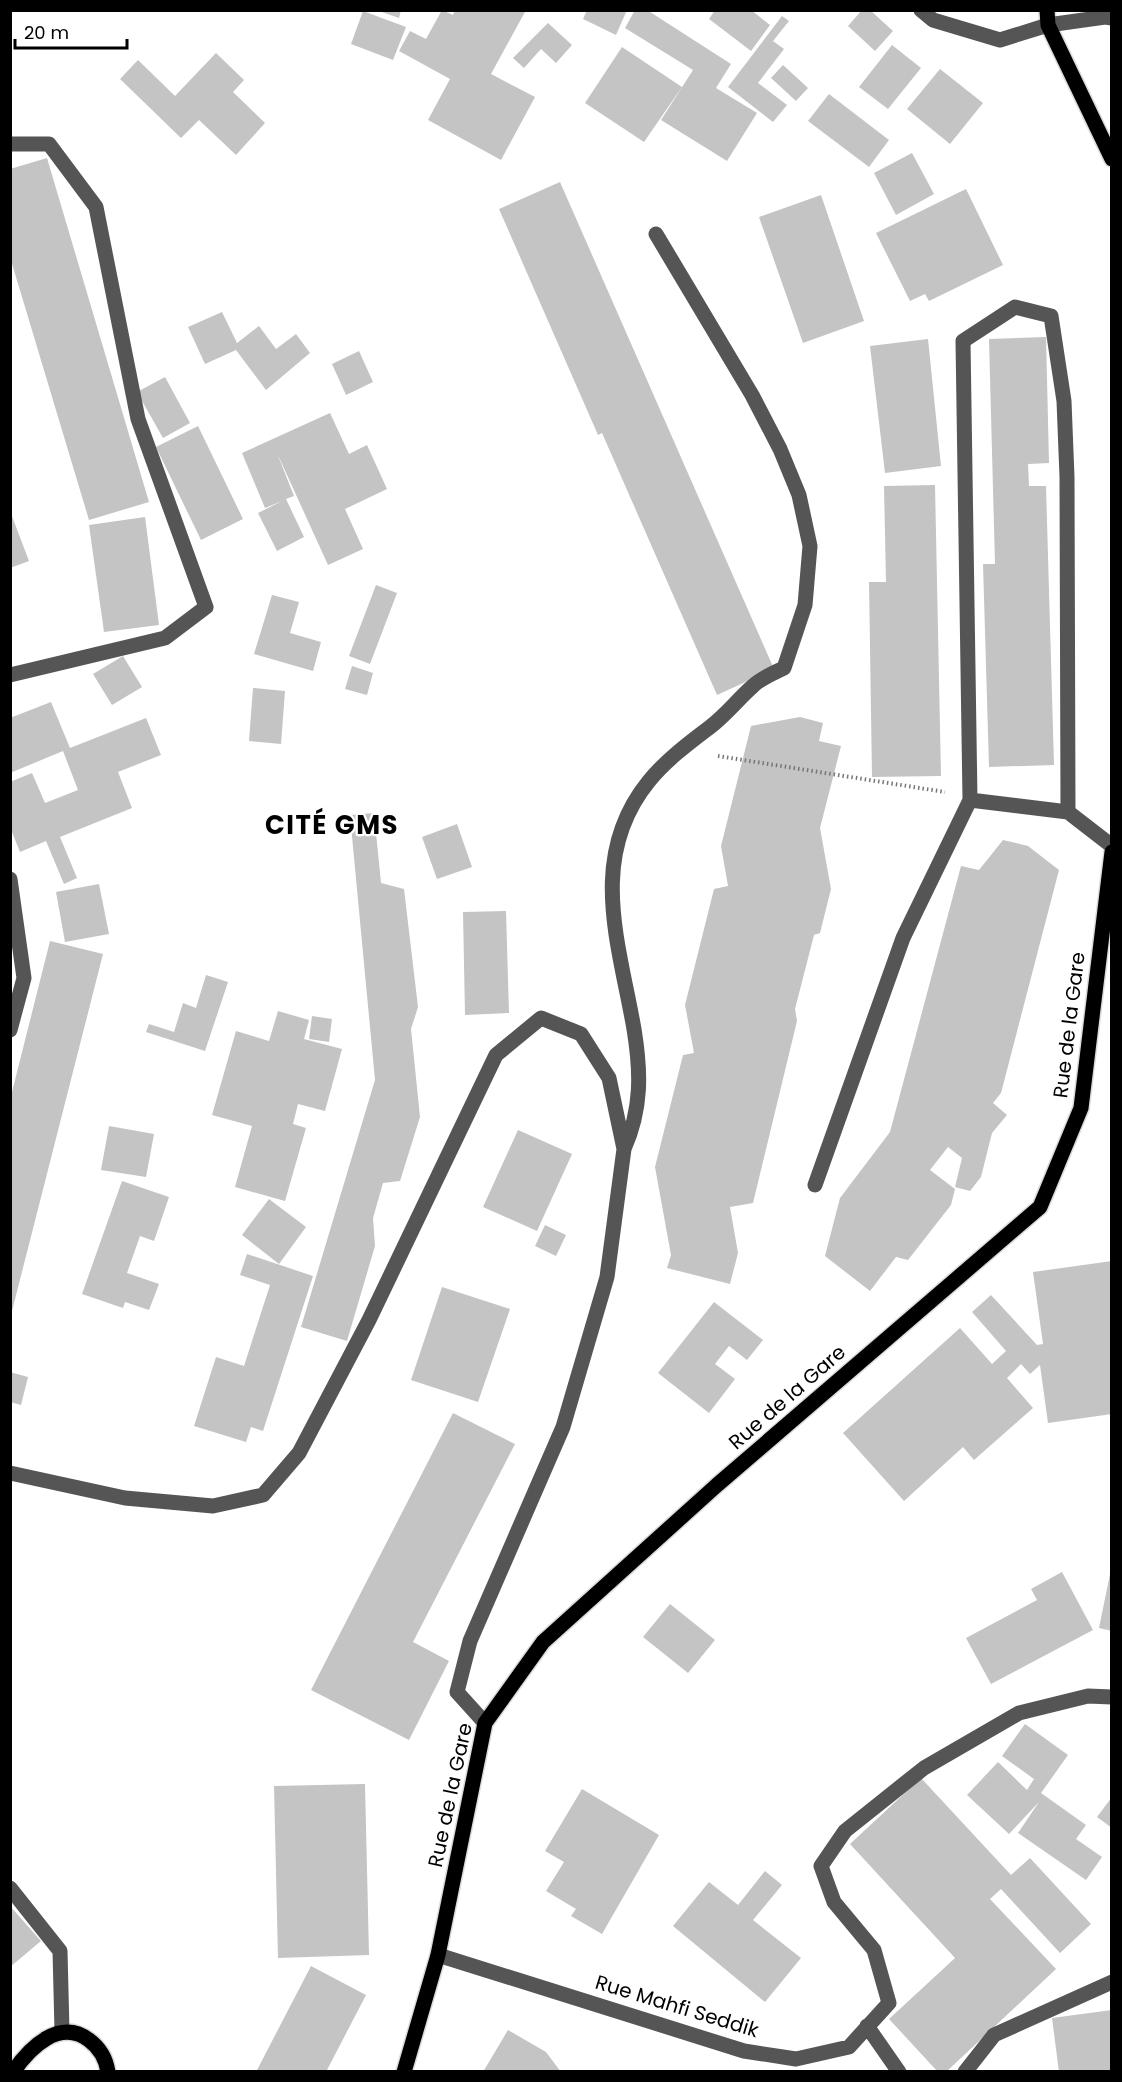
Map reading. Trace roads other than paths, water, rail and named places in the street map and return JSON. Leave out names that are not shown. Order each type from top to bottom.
[{"type":"main road","points":[[1048,17],[1112,159]]},
{"type":"main road","name":"Rue de la Gare","points":[[404,2072],[438,1955],[484,1723],[543,1642],[725,1478],[1040,1208],[1081,1108],[1112,852]]},
{"type":"main road","points":[[13,2072],[38,2043],[62,2031],[80,2033],[94,2044],[106,2061],[108,2072]]},
{"type":"street","points":[[921,10],[933,20],[1000,40],[1048,17],[1105,16],[1112,18]]},
{"type":"street","points":[[10,144],[49,144],[96,207],[138,419],[206,607],[165,638],[10,675]]},
{"type":"street","points":[[484,1723],[457,1692],[470,1641],[563,1426],[607,1277],[624,1149],[634,1125],[640,1089],[637,1049],[615,932],[611,874],[626,819],[649,781],[678,752],[730,712],[754,684],[784,668],[805,605],[810,546],[799,495],[780,449],[718,337],[656,234]]},
{"type":"street","points":[[815,1185],[903,938],[970,800],[963,341],[1016,307],[1051,316],[1064,401],[1068,812]]},
{"type":"street","points":[[970,800],[1068,812],[1112,846]]},
{"type":"street","points":[[10,879],[24,978],[10,1030]]},
{"type":"street","points":[[10,1473],[125,1498],[213,1506],[263,1495],[299,1453],[348,1361],[496,1055],[541,1018],[581,1034],[609,1078],[624,1149]]},
{"type":"street","name":"Rue Mahfi Seddik","points":[[438,1955],[744,2051],[796,2059],[849,2047],[889,2003],[874,1950],[834,1902],[821,1866],[845,1831],[924,1768],[1019,1713],[1088,1696],[1112,1697]]},
{"type":"street","points":[[10,1888],[60,1951],[62,2031]]},
{"type":"street","points":[[965,2072],[994,2035],[1112,1982]]},
{"type":"street","points":[[867,2026],[899,2072]]},
{"type":"district","name":"CITÉ GMS","points":[[332,825]]}]
